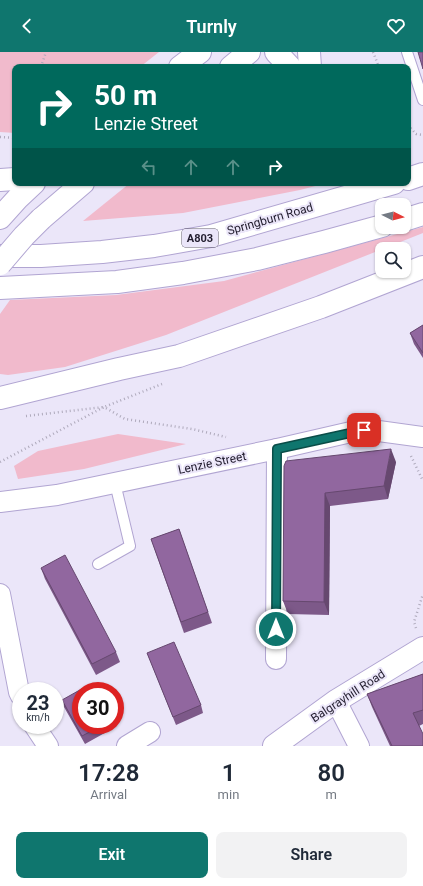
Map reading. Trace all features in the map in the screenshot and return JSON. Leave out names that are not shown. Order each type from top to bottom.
[{"type":"main road","points":[[184,64],[200,52]]},
{"type":"main road","points":[[235,64],[249,52]]},
{"type":"main road","points":[[276,52],[287,64]]},
{"type":"main road","points":[[309,52],[310,64]]},
{"type":"main road","points":[[411,163],[423,165]]},
{"type":"main road","points":[[411,178],[423,174]]},
{"type":"main road","points":[[0,180],[16,189],[0,218]]},
{"type":"main road","points":[[42,186],[49,212]]},
{"type":"main road","points":[[0,264],[24,236],[79,186]]},
{"type":"main road","name":"Springburn Road","points":[[0,256],[42,256],[102,252],[154,246],[211,236],[384,186]]},
{"type":"main road","points":[[411,218],[423,214]]},
{"type":"main road","points":[[0,288],[117,282],[183,273],[257,259],[375,228]]},
{"type":"main road","points":[[0,398],[179,356],[320,308],[423,267]]},
{"type":"main road","name":"Balgrayhill Road","points":[[274,746],[420,638]]},
{"type":"street","name":"Lenzie Street","points":[[0,502],[57,495],[364,430],[423,437]]},
{"type":"street","points":[[276,659],[277,449]]},
{"type":"street","points":[[0,594],[17,682]]},
{"type":"street","points":[[336,701],[359,746]]},
{"type":"street","points":[[127,746],[150,732]]},
{"type":"street","points":[[40,734],[48,746]]},
{"type":"lane","points":[[406,52],[410,64]]},
{"type":"lane","points":[[411,66],[423,100]]},
{"type":"lane","points":[[98,564],[130,546],[116,483]]},
{"type":"path","points":[[42,64],[46,52]]},
{"type":"path","points":[[373,52],[378,64]]},
{"type":"path","points":[[411,128],[416,134],[423,135]]},
{"type":"path","points":[[0,137],[12,138]]},
{"type":"path","points":[[0,462],[104,407],[125,419],[192,429]]},
{"type":"path","points":[[420,638],[414,622],[423,594]]},
{"type":"shaded area","points":[[0,52],[159,52],[144,64],[12,64],[12,133],[0,132]]},
{"type":"shaded area","points":[[126,186],[315,186],[183,213],[83,221]]},
{"type":"shaded area","points":[[423,227],[423,233],[400,242],[375,242],[375,252],[166,335],[65,367],[8,375],[0,374],[0,314],[10,300],[116,295],[224,281],[397,234],[411,234],[411,230]]},
{"type":"shaded area","points":[[118,434],[186,444],[84,469],[18,479],[14,466],[38,451]]},
{"type":"building","points":[[418,52],[423,52],[423,69]]},
{"type":"building","points":[[423,325],[423,353],[410,333]]},
{"type":"building","points":[[391,449],[384,486],[325,493],[324,602],[283,601],[284,466],[286,461]]},
{"type":"building","points":[[179,529],[208,612],[181,622],[151,539]]},
{"type":"building","points":[[65,555],[116,652],[92,664],[41,568]]},
{"type":"building","points":[[174,642],[201,705],[173,717],[147,653]]},
{"type":"building","points":[[423,674],[423,710],[413,713],[423,734],[423,746],[392,746],[367,694]]},
{"type":"building","points":[[72,694],[72,718],[64,704],[64,699]]},
{"type":"route","points":[[276,629],[277,449],[364,430]]}]
